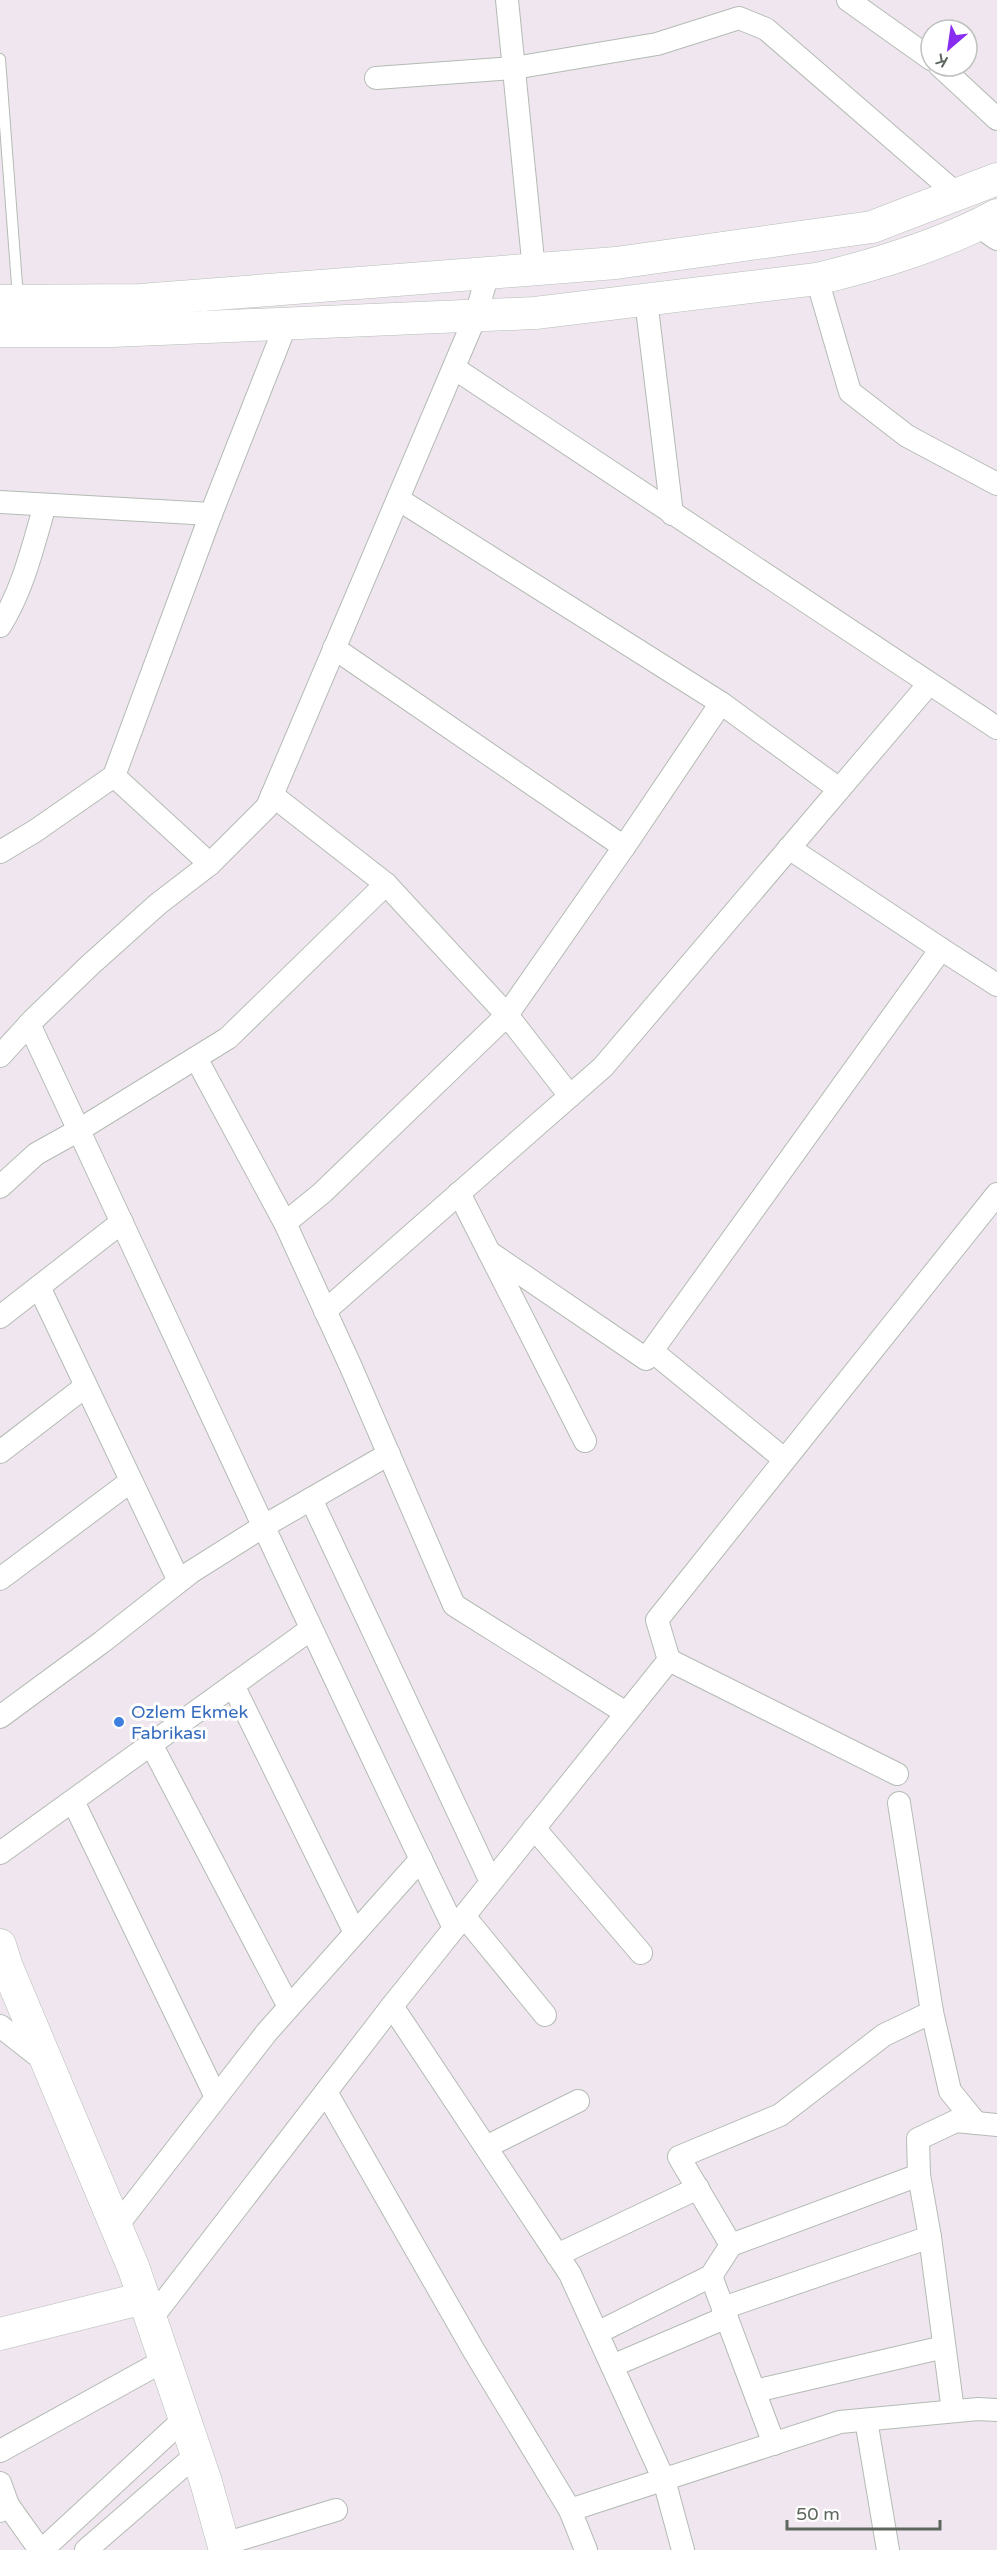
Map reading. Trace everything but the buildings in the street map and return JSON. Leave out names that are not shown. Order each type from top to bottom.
[{"type":"main road","points":[[9,301],[140,300],[616,263],[872,227],[997,179]]},
{"type":"main road","points":[[0,331],[112,331],[535,313],[817,279],[862,268],[991,227]]},
{"type":"main road","points":[[0,1945],[116,2227],[147,2309],[197,2454],[225,2547]]},
{"type":"main road","points":[[0,2334],[147,2309]]},
{"type":"street","points":[[507,0],[534,270]]},
{"type":"street","points":[[848,0],[919,50]]},
{"type":"street","points":[[376,78],[513,68],[657,44],[745,9],[958,195]]},
{"type":"street","points":[[953,78],[997,119]]},
{"type":"street","points":[[0,1056],[29,1024],[158,904],[210,864],[267,807],[476,315],[488,273]]},
{"type":"street","points":[[817,279],[850,392],[907,436],[997,484]]},
{"type":"street","points":[[646,300],[672,514]]},
{"type":"street","points":[[0,852],[35,831],[114,776],[211,514],[286,324]]},
{"type":"street","points":[[454,368],[928,685],[997,728]]},
{"type":"street","points":[[398,499],[721,703],[839,789]]},
{"type":"street","points":[[0,502],[211,514]]},
{"type":"street","points":[[0,626],[9,612],[26,569],[45,505]]},
{"type":"street","points":[[334,648],[624,847]]},
{"type":"street","points":[[325,1311],[603,1067],[928,685]]},
{"type":"street","points":[[285,1223],[322,1193],[507,1015],[721,703]]},
{"type":"street","points":[[114,776],[210,864]]},
{"type":"street","points":[[272,795],[386,884],[507,1015],[570,1096]]},
{"type":"street","points":[[789,848],[997,985]]},
{"type":"street","points":[[0,1187],[36,1154],[228,1038],[386,884]]},
{"type":"street","points":[[489,1252],[646,1359],[941,949]]},
{"type":"street","points":[[29,1024],[311,1629],[421,1859],[459,1922],[545,2014]]},
{"type":"street","points":[[196,1058],[285,1223],[454,1605],[626,1713]]},
{"type":"street","points":[[459,1193],[585,1442]]},
{"type":"street","points":[[897,1774],[669,1660],[657,1620],[997,1194]]},
{"type":"street","points":[[0,1317],[122,1222]]},
{"type":"street","points":[[39,1287],[179,1581]]},
{"type":"street","points":[[652,1352],[784,1459]]},
{"type":"street","points":[[0,1452],[86,1386]]},
{"type":"street","points":[[0,1717],[102,1642],[179,1581],[264,1526],[389,1454]]},
{"type":"street","points":[[0,1579],[131,1480]]},
{"type":"street","points":[[311,1499],[491,1882]]},
{"type":"street","points":[[0,1853],[311,1629]]},
{"type":"street","points":[[147,2309],[326,2092],[669,1660]]},
{"type":"street","points":[[233,1685],[355,1933]]},
{"type":"street","points":[[151,1744],[289,2007]]},
{"type":"street","points":[[73,1801],[216,2097]]},
{"type":"street","points":[[899,1803],[932,2012],[950,2091],[987,2124]]},
{"type":"street","points":[[534,1828],[641,1953]]},
{"type":"street","points":[[116,2227],[289,2007],[421,1859]]},
{"type":"street","points":[[392,2006],[570,2274],[664,2480],[683,2550]]},
{"type":"street","points":[[731,2245],[679,2157],[780,2115],[884,2036],[932,2012]]},
{"type":"street","points":[[0,2026],[47,2063]]},
{"type":"street","points":[[326,2092],[474,2351],[570,2510],[586,2550]]},
{"type":"street","points":[[486,2147],[578,2101]]},
{"type":"street","points":[[952,2411],[930,2237],[919,2175],[918,2139],[956,2121],[987,2124]]},
{"type":"street","points":[[597,2333],[711,2276],[731,2245],[919,2175]]},
{"type":"street","points":[[557,2254],[698,2188]]},
{"type":"street","points":[[612,2366],[725,2313],[930,2237]]},
{"type":"street","points":[[711,2276],[774,2444]]},
{"type":"street","points":[[755,2391],[944,2347]]},
{"type":"street","points":[[0,2451],[165,2360]]},
{"type":"street","points":[[570,2510],[840,2422],[952,2411],[997,2410]]},
{"type":"street","points":[[0,2483],[4,2508],[41,2550],[184,2418]]},
{"type":"street","points":[[866,2420],[888,2550]]},
{"type":"street","points":[[86,2550],[197,2454]]},
{"type":"street","points":[[225,2547],[336,2510]]},
{"type":"lane","points":[[0,59],[9,301]]},
{"type":"place","name":"Ozlem Ekmek Fabrikası","points":[[119,1722]]}]
